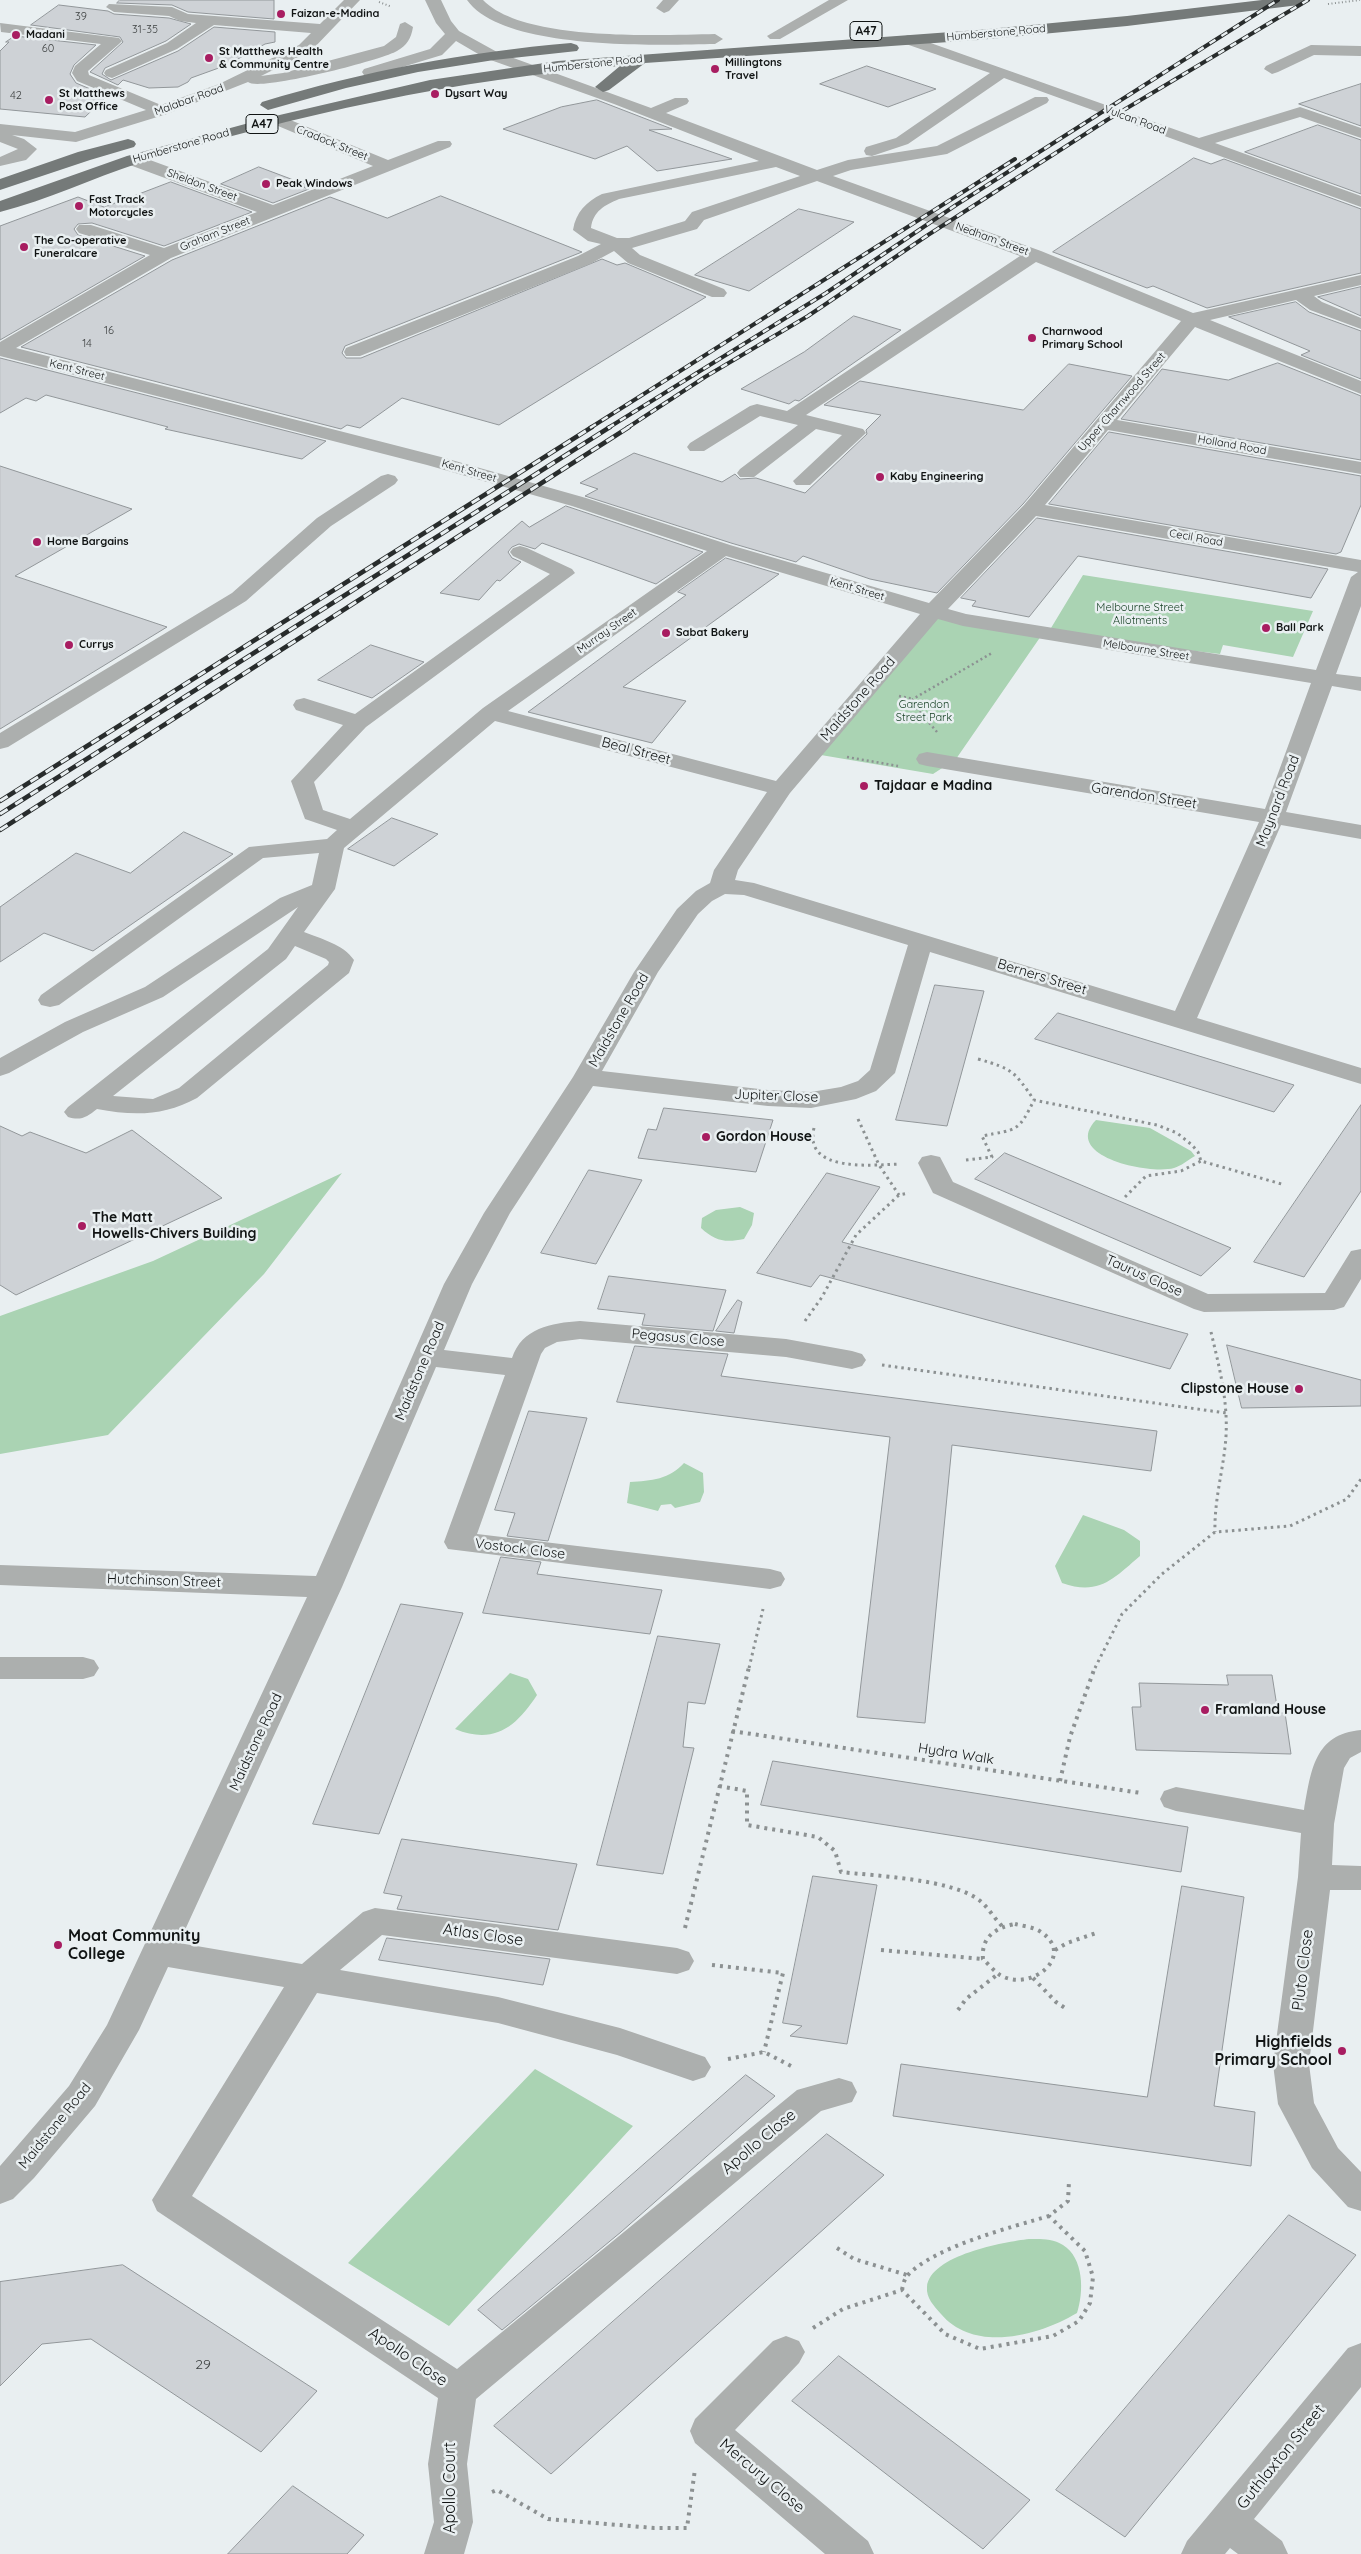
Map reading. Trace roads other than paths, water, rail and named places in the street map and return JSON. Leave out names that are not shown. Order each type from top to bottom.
[{"type":"main road","name":"Humberstone Road","points":[[249,111],[316,89],[394,72],[491,55],[544,59],[648,58],[908,40],[1127,21],[1299,0]]},
{"type":"main road","name":"Humberstone Road","points":[[0,207],[133,160],[277,120],[430,85],[531,70],[544,59],[715,39],[1202,11]]},
{"type":"main road","name":"A47","points":[[603,86],[630,65],[648,58]]},
{"type":"main road","name":"A47","points":[[267,106],[420,75],[507,61],[544,59]]},
{"type":"main road","name":"Humberstone Road","points":[[0,185],[148,138]]},
{"type":"street","name":"Malabar Road","points":[[0,129],[76,137],[161,111],[241,80],[305,48],[352,0]]},
{"type":"street","points":[[433,0],[444,23],[454,34],[491,55],[531,70]]},
{"type":"street","points":[[462,0],[464,5],[491,26],[544,59]]},
{"type":"street","points":[[475,0],[487,12],[527,27],[574,36],[621,41],[715,39]]},
{"type":"street","points":[[775,36],[840,0]]},
{"type":"street","points":[[114,7],[172,12],[185,18],[324,29]]},
{"type":"street","points":[[112,72],[168,48],[211,20]]},
{"type":"street","points":[[241,80],[260,81],[284,78],[390,49],[404,39],[405,26]]},
{"type":"street","points":[[1,27],[168,48]]},
{"type":"street","points":[[316,89],[436,52],[454,34]]},
{"type":"street","name":"Vulcan Road","points":[[908,40],[1002,72],[1361,202]]},
{"type":"street","points":[[114,41],[81,68],[80,73],[83,78],[161,111]]},
{"type":"street","points":[[1272,69],[1311,50],[1361,51]]},
{"type":"street","name":"Nedham Street","points":[[544,59],[603,86],[620,101]]},
{"type":"street","name":"Nedham Street","points":[[531,70],[620,101],[778,162],[902,205],[1035,255],[1361,388]]},
{"type":"street","points":[[848,165],[860,156],[902,141],[1002,72]]},
{"type":"street","points":[[778,162],[614,195],[595,203],[582,220],[582,230],[594,237],[616,243],[630,243],[691,225],[698,216],[848,165],[941,150],[1041,100]]},
{"type":"street","points":[[650,114],[681,101]]},
{"type":"street","points":[[1199,143],[1300,112],[1360,133]]},
{"type":"street","name":"Cradock Street","points":[[277,120],[388,166]]},
{"type":"street","points":[[0,137],[18,142],[29,149],[20,156],[2,163]]},
{"type":"street","name":"Graham Street","points":[[0,350],[165,254],[444,144]]},
{"type":"street","name":"Sheldon Street","points":[[133,160],[272,211]]},
{"type":"street","points":[[2,163],[51,168]]},
{"type":"street","points":[[85,229],[165,254]]},
{"type":"street","points":[[616,243],[634,259],[718,293]]},
{"type":"street","points":[[353,352],[584,260],[616,243]]},
{"type":"street","points":[[790,416],[950,312],[1019,263],[1035,255]]},
{"type":"street","points":[[977,314],[1036,270],[1053,262]]},
{"type":"street","points":[[1193,318],[1361,280]]},
{"type":"street","points":[[1299,294],[1316,306],[1361,324]]},
{"type":"street","name":"Upper Charnwood Street","points":[[933,612],[1031,509],[1193,318]]},
{"type":"street","name":"Kent Street","points":[[0,350],[441,463],[579,502],[723,549],[933,612]]},
{"type":"street","points":[[697,447],[757,410],[790,416],[856,433],[803,481]]},
{"type":"street","points":[[748,473],[812,423]]},
{"type":"street","name":"Holland Road","points":[[1103,423],[1361,468]]},
{"type":"street","points":[[0,742],[238,597],[324,522],[388,480]]},
{"type":"street","name":"Cecil Road","points":[[1031,509],[1361,566]]},
{"type":"street","name":"Murray Street","points":[[334,845],[492,713],[723,549]]},
{"type":"street","points":[[354,828],[313,814],[302,781],[358,722],[565,573],[520,552]]},
{"type":"street","name":"Maynard Road","points":[[1183,1020],[1274,817],[1361,577]]},
{"type":"street","name":"Melbourne Street","points":[[933,612],[1017,630],[1361,684]]},
{"type":"street","name":"Maidstone Road","points":[[0,2189],[21,2168],[82,2096],[122,2030],[160,1953],[327,1587],[458,1284],[498,1213],[586,1077],[646,972],[689,909],[704,896],[721,887],[726,870],[781,789],[933,612]]},
{"type":"street","points":[[304,704],[358,722]]},
{"type":"street","name":"Beal Street","points":[[492,713],[781,789]]},
{"type":"street","name":"Garendon Street","points":[[927,760],[1361,832]]},
{"type":"street","points":[[50,1000],[257,852],[334,845],[323,889],[276,954],[85,1106],[136,1108],[171,1103],[188,1093],[340,968],[342,960],[335,954],[290,935]]},
{"type":"street","name":"Berners Street","points":[[721,887],[746,888],[1183,1020],[1361,1076]]},
{"type":"street","points":[[0,1068],[74,1027],[154,992],[288,903],[323,889]]},
{"type":"street","name":"Jupiter Close","points":[[586,1077],[768,1098],[811,1100],[847,1094],[868,1086],[882,1073],[921,941]]},
{"type":"street","name":"Taurus Close","points":[[936,1175],[1204,1303],[1334,1301],[1361,1257]]},
{"type":"street","name":"Pegasus Close","points":[[522,1368],[531,1345],[547,1336],[563,1331],[580,1330],[786,1348],[852,1360]]},
{"type":"street","points":[[425,1357],[522,1368]]},
{"type":"street","name":"Vostock Close","points":[[522,1368],[460,1542],[770,1579]]},
{"type":"street","name":"Hutchinson Street","points":[[0,1575],[327,1587]]},
{"type":"street","points":[[0,1668],[83,1668]]},
{"type":"street","name":"Pluto Close","points":[[1361,1740],[1351,1742],[1339,1750],[1328,1766],[1318,1824],[1315,1877],[1292,2064],[1296,2104],[1325,2158],[1361,2196]]},
{"type":"street","points":[[1176,1799],[1318,1824]]},
{"type":"street","points":[[1315,1877],[1361,1878]]},
{"type":"street","name":"Atlas Close","points":[[308,1978],[375,1921],[677,1961]]},
{"type":"street","points":[[160,1953],[498,2010],[620,2042],[693,2067]]},
{"type":"street","name":"Apollo Close","points":[[308,1978],[170,2200],[459,2391],[810,2100],[839,2092]]},
{"type":"street","name":"Mercury Close","points":[[786,2352],[709,2431],[854,2554]]},
{"type":"street","name":"Guthlaxton Street","points":[[1202,2554],[1361,2360]]},
{"type":"street","name":"Apollo Court","points":[[444,2554],[453,2535],[454,2508],[448,2467],[449,2439],[459,2391]]},
{"type":"street","points":[[1227,2522],[1268,2554]]},
{"type":"railway","points":[[608,428],[826,293],[956,205],[1278,0]]},
{"type":"railway","points":[[627,428],[705,377],[808,316],[928,235],[1107,120],[1308,0]]},
{"type":"railway","points":[[590,428],[1015,159]]},
{"type":"railway","points":[[0,801],[592,427]]},
{"type":"railway","points":[[0,814],[610,427]]},
{"type":"railway","points":[[0,830],[629,427]]},
{"type":"place","name":"Faizan-e-Madina","points":[[281,14]]},
{"type":"place","name":"Madani","points":[[16,35]]},
{"type":"place","name":"St Matthews Health & Community Centre","points":[[209,58]]},
{"type":"place","name":"Millingtons Travel","points":[[715,69]]},
{"type":"place","name":"Dysart Way","points":[[435,94]]},
{"type":"place","name":"St Matthews Post Office","points":[[49,100]]},
{"type":"place","name":"Peak Windows","points":[[266,184]]},
{"type":"place","name":"Fast Track Motorcycles","points":[[79,206]]},
{"type":"place","name":"The Co-operative Funeralcare","points":[[24,247]]},
{"type":"place","name":"Charnwood Primary School","points":[[1032,338]]},
{"type":"place","name":"Kaby Engineering","points":[[880,477]]},
{"type":"place","name":"Home Bargains","points":[[37,542]]},
{"type":"place","name":"Ball Park","points":[[1266,628]]},
{"type":"place","name":"Sabat Bakery","points":[[666,633]]},
{"type":"place","name":"Currys","points":[[69,645]]},
{"type":"place","name":"Tajdaar e Madina","points":[[864,786]]},
{"type":"place","name":"Gordon House","points":[[706,1137]]},
{"type":"place","name":"The Matt Howells-Chivers Building","points":[[82,1226]]},
{"type":"place","name":"Clipstone House","points":[[1299,1389]]},
{"type":"place","name":"Framland House","points":[[1205,1710]]},
{"type":"place","name":"Moat Community College","points":[[58,1945]]},
{"type":"place","name":"Highfields Primary School","points":[[1342,2051]]},
{"type":"park label","name":"Melbourne Street Allotments","points":[[1140,614]]},
{"type":"park label","name":"Garendon Street Park","points":[[924,711]]}]
